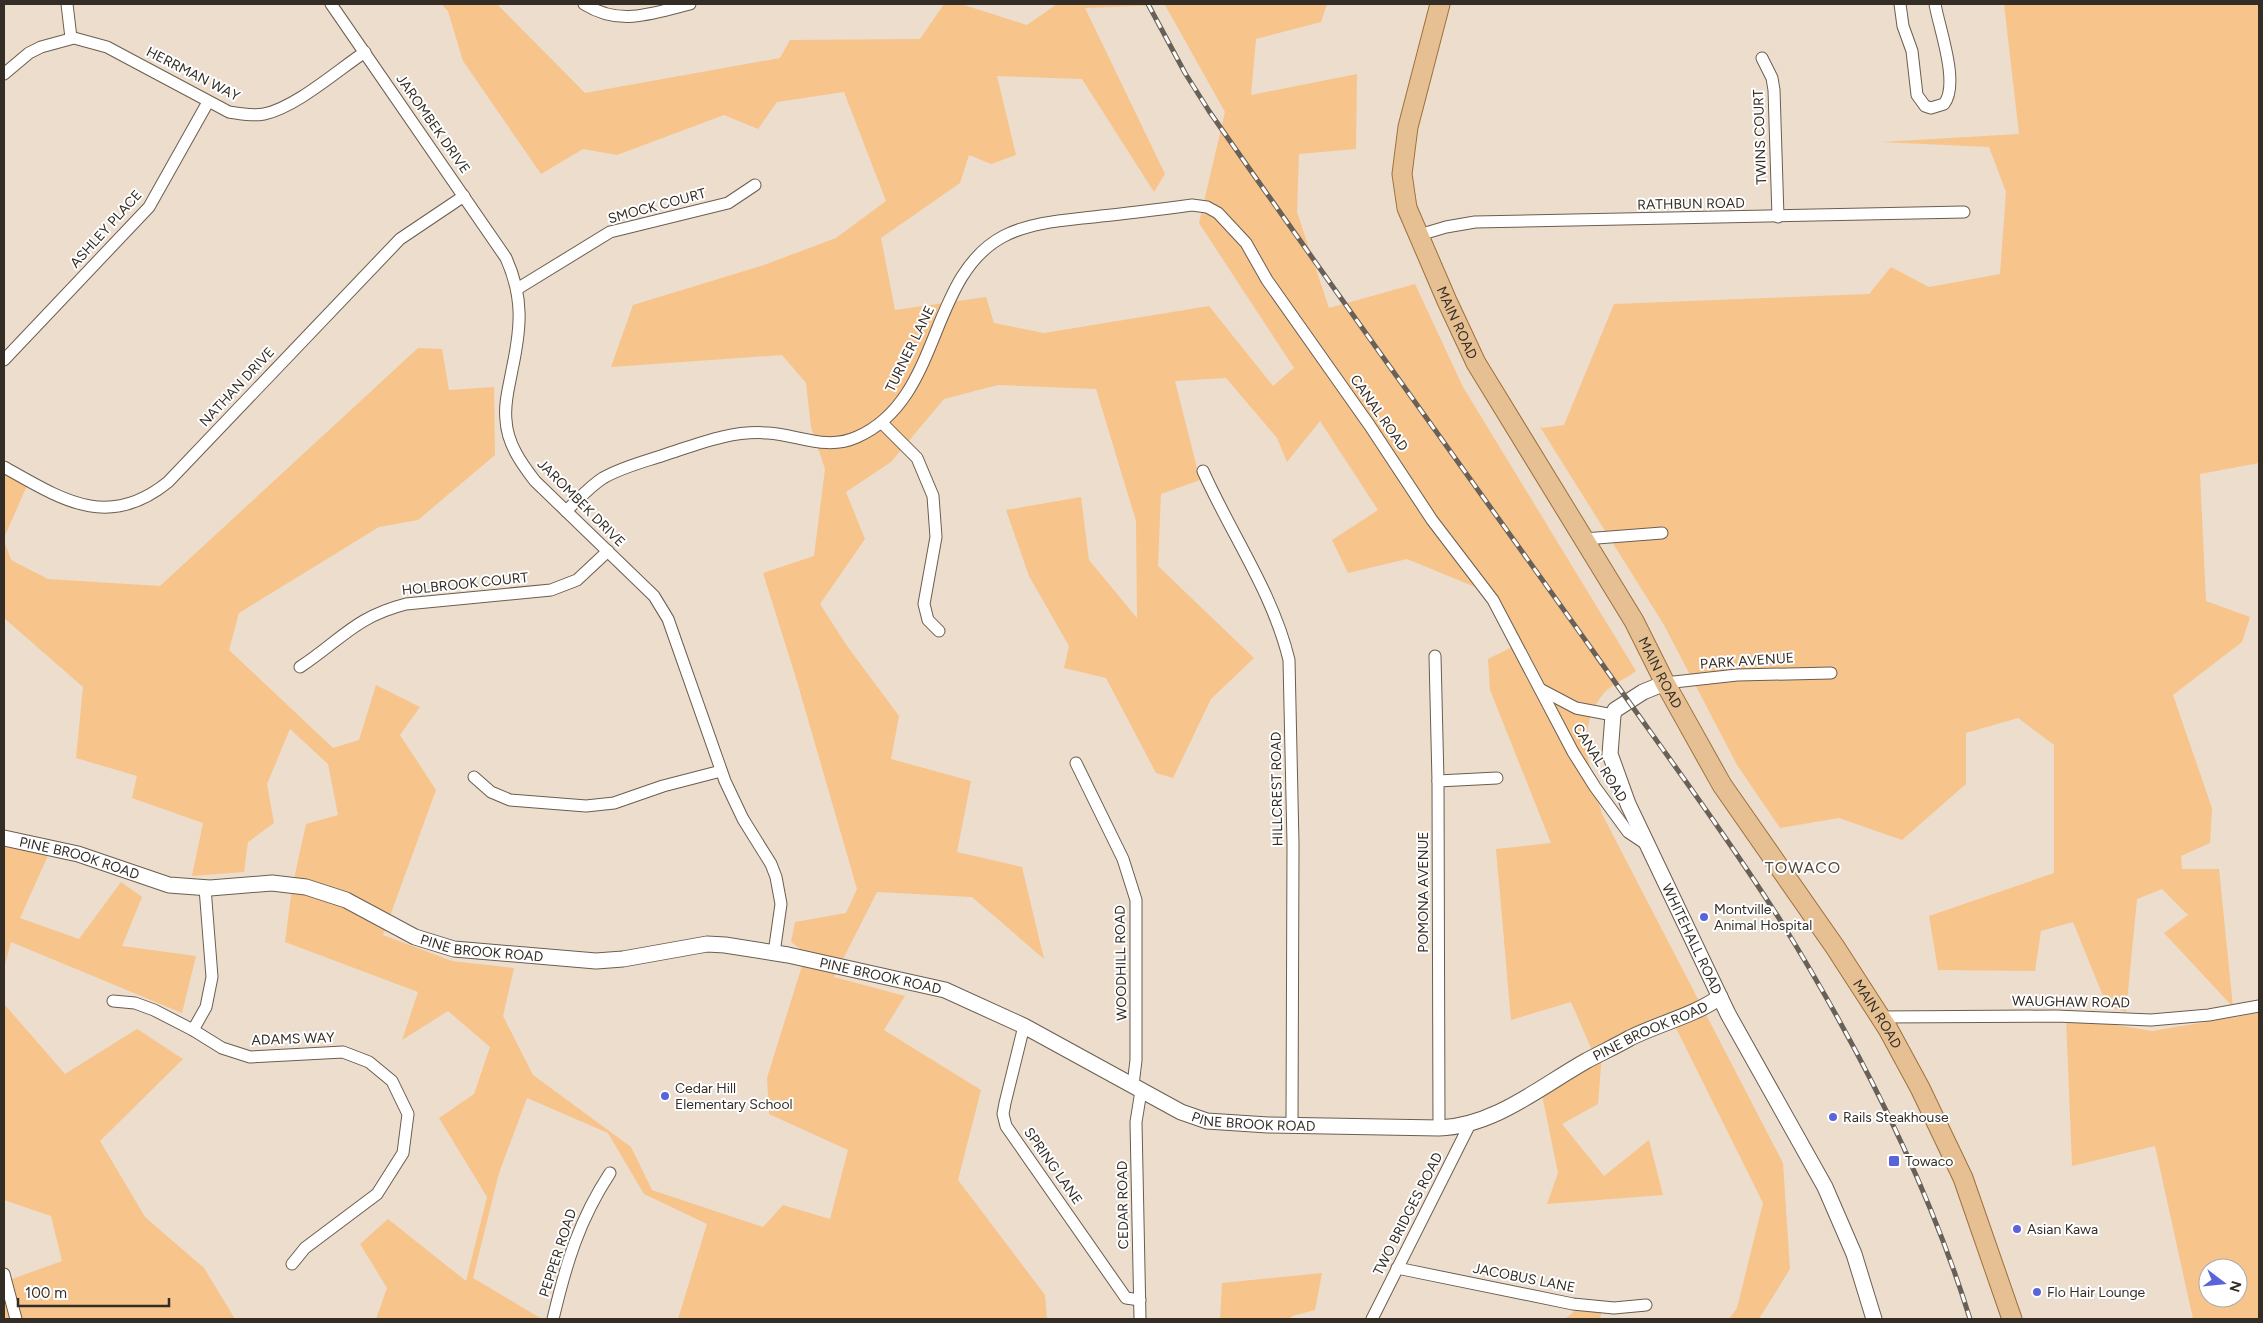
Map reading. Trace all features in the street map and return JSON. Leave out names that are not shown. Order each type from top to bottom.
[{"type":"main road","name":"MAIN ROAD","points":[[1440,4],[1408,127],[1402,160],[1408,208],[1419,235],[1476,363],[1634,621],[1665,683],[1722,785],[1835,947],[1880,1017],[1920,1088],[1955,1159],[1978,1216],[2012,1319]]},
{"type":"street","points":[[68,4],[71,38]]},
{"type":"street","name":"JAROMBEK DRIVE","points":[[332,4],[506,258],[517,290],[521,324],[506,407],[508,434],[522,465],[535,481],[654,596],[668,619],[721,771],[743,820],[771,864],[776,877],[781,904],[774,953]]},
{"type":"street","points":[[584,4],[602,14],[623,18],[636,17],[690,4]]},
{"type":"street","points":[[1900,4],[1903,26],[1912,51],[1917,95],[1920,101],[1931,108],[1944,104],[1951,92],[1948,58],[1935,4]]},
{"type":"street","name":"HERRMAN WAY","points":[[4,74],[29,53],[41,46],[71,38],[107,47],[229,112],[243,115],[263,114],[289,104],[365,52]]},
{"type":"street","name":"TWINS COURT","points":[[1762,58],[1772,78],[1774,90],[1778,217]]},
{"type":"street","name":"ASHLEY PLACE","points":[[4,360],[149,207],[208,102]]},
{"type":"street","name":"SMOCK COURT","points":[[517,290],[610,232],[728,203],[755,185]]},
{"type":"street","name":"NATHAN DRIVE","points":[[4,466],[60,497],[86,506],[120,507],[146,497],[168,482],[400,239],[464,196]]},
{"type":"street","name":"CANAL ROAD","points":[[1157,210],[1192,205],[1207,207],[1218,213],[1246,243],[1267,280],[1370,426],[1432,520],[1493,600],[1574,752],[1595,787],[1628,832],[1646,844]]},
{"type":"street","name":"TURNER LANE","points":[[566,512],[590,487],[613,472],[718,438],[740,433],[767,433],[827,444],[854,439],[882,423],[898,407],[913,384],[964,274],[992,244],[1016,230],[1029,226],[1157,210]]},
{"type":"street","name":"RATHBUN ROAD","points":[[1419,235],[1446,227],[1475,222],[1964,212]]},
{"type":"street","points":[[882,423],[917,458],[934,496],[936,537],[924,604],[928,620],[939,631]]},
{"type":"street","name":"HILLCREST ROAD","points":[[1204,471],[1270,606],[1281,631],[1289,660],[1293,844],[1292,1124]]},
{"type":"street","points":[[1584,539],[1662,533]]},
{"type":"street","name":"HOLBROOK COURT","points":[[300,667],[361,620],[386,609],[406,604],[551,590],[577,580],[608,551]]},
{"type":"street","name":"POMONA AVENUE","points":[[1435,656],[1438,781],[1439,1128]]},
{"type":"street","name":"PARK AVENUE","points":[[1665,683],[1737,675],[1831,673]]},
{"type":"street","points":[[1613,715],[1615,710],[1643,692],[1665,683]]},
{"type":"street","name":"CANAL ROAD","points":[[1540,688],[1576,708],[1596,714],[1613,715]]},
{"type":"street","name":"WHITEHALL ROAD","points":[[1613,715],[1610,754],[1618,780],[1646,844],[1720,997],[1825,1187],[1854,1254],[1874,1319]]},
{"type":"street","name":"WOODHILL ROAD","points":[[1076,763],[1123,859],[1136,900],[1137,1088]]},
{"type":"street","points":[[474,777],[491,792],[510,800],[586,806],[614,803],[663,786],[721,771]]},
{"type":"street","points":[[1438,781],[1496,778]]},
{"type":"street","name":"PINE BROOK ROAD","points":[[4,838],[78,854],[169,885],[205,888],[272,883],[306,887],[346,900],[415,937],[454,949],[596,961],[623,960],[707,944],[742,947],[919,983],[945,990],[1024,1026],[1181,1112],[1207,1121],[1439,1128],[1470,1122],[1511,1106],[1612,1047],[1648,1030],[1704,1009],[1720,997]]},
{"type":"street","points":[[193,1030],[206,1007],[212,977],[205,888]]},
{"type":"street","name":"ADAMS WAY","points":[[113,1001],[134,1003],[193,1030],[222,1048],[250,1057],[343,1052],[369,1062],[392,1081],[408,1114],[403,1154],[376,1194],[305,1248],[292,1264]]},
{"type":"street","name":"WAUGHAW ROAD","points":[[1880,1017],[2047,1016],[2151,1020],[2209,1016],[2259,1006]]},
{"type":"street","name":"SPRING LANE","points":[[1024,1026],[1003,1114],[1006,1126],[1126,1298],[1140,1300]]},
{"type":"street","name":"CEDAR ROAD","points":[[1137,1088],[1140,1319]]},
{"type":"street","name":"TWO BRIDGES ROAD","points":[[1372,1319],[1470,1122]]},
{"type":"street","name":"PEPPER ROAD","points":[[553,1319],[577,1233],[590,1203],[610,1173]]},
{"type":"street","name":"JACOBUS LANE","points":[[1397,1268],[1573,1304],[1614,1308],[1646,1304]]},
{"type":"street","points":[[4,1274],[16,1319]]},
{"type":"shaded area","points":[[441,4],[497,4],[585,93],[780,58],[790,40],[920,39],[944,4],[961,4],[1027,25],[1057,4],[1327,4],[1321,22],[1256,39],[1251,95],[1357,74],[1356,149],[1299,154],[1297,212],[1329,308],[1415,284],[1463,387],[1636,671],[1607,690],[1595,707],[1589,722],[1587,752],[1602,814],[1783,1163],[1790,1269],[1759,1319],[1729,1319],[1737,1308],[1763,1203],[1671,1018],[1602,1053],[1598,1104],[1562,1124],[1604,1176],[1649,1140],[1663,1195],[1547,1204],[1558,1173],[1541,1090],[1595,1057],[1571,1002],[1511,1020],[1496,849],[1551,843],[1490,690],[1488,659],[1516,645],[1485,591],[1407,559],[1348,573],[1332,540],[1378,510],[1320,421],[1287,462],[1277,438],[1226,378],[1175,381],[1200,480],[1161,494],[1158,566],[1254,658],[1211,699],[1173,778],[1156,773],[1106,678],[1064,668],[1069,646],[1029,576],[1006,510],[1081,497],[1089,560],[1137,618],[1136,521],[1096,389],[998,385],[944,399],[891,462],[846,492],[865,539],[820,604],[847,646],[899,716],[891,759],[971,781],[957,852],[1022,867],[1044,959],[972,897],[877,892],[834,977],[905,996],[884,1030],[981,1090],[958,1180],[1045,1295],[1047,1319],[678,1319],[707,1224],[644,1194],[608,1133],[527,1098],[499,1173],[473,1278],[542,1319],[376,1319],[387,1288],[360,1244],[388,1219],[466,1281],[487,1197],[439,1118],[474,1094],[490,1047],[448,1011],[402,1040],[418,992],[285,942],[292,888],[306,824],[338,815],[328,764],[290,729],[267,784],[274,823],[248,842],[244,872],[192,876],[203,823],[132,798],[137,776],[76,758],[83,687],[4,618],[4,540],[11,560],[48,579],[160,586],[418,348],[442,349],[449,390],[494,387],[495,455],[418,520],[379,527],[239,613],[229,650],[333,748],[359,740],[376,685],[420,707],[400,735],[436,790],[383,935],[452,961],[514,968],[503,1016],[533,1075],[631,1147],[652,1190],[763,1227],[783,1205],[830,1219],[848,1150],[769,1114],[767,1078],[806,953],[791,942],[795,922],[846,913],[857,889],[796,678],[763,573],[814,556],[825,469],[811,427],[806,383],[782,355],[611,367],[633,305],[764,265],[836,238],[886,201],[844,92],[777,102],[758,129],[724,115],[617,155],[583,149],[541,174],[463,61],[448,11]],"holes":[[[1165,5],[1225,112],[1199,223],[1294,368],[1273,386],[1209,306],[1044,333],[994,323],[986,297],[895,310],[881,238],[960,183],[969,155],[991,164],[1016,155],[997,76],[1082,79],[1154,192],[1165,174],[1085,8]]]},
{"type":"shaded area","points":[[2004,4],[2259,4],[2259,463],[2200,474],[2206,601],[2250,617],[2242,642],[2173,695],[2212,808],[2210,843],[2181,856],[2182,869],[2219,869],[2233,1007],[2164,933],[2188,915],[2162,889],[2137,899],[2126,1012],[2107,1006],[2073,922],[2041,931],[2035,971],[1938,970],[1929,916],[2054,873],[2054,745],[2018,718],[1966,733],[1966,784],[1902,840],[1839,818],[1780,828],[1737,765],[1664,625],[1540,427],[1564,425],[1614,304],[1869,294],[1891,267],[1929,287],[2000,274],[2006,192],[1989,147],[1881,142],[2019,134]]},
{"type":"shaded area","points":[[4,470],[29,481],[4,538]]},
{"type":"shaded area","points":[[4,840],[50,851],[20,918],[79,939],[121,882],[142,897],[122,946],[196,956],[182,1013],[11,942],[4,968]]},
{"type":"shaded area","points":[[4,1004],[65,1074],[137,1029],[183,1059],[100,1141],[145,1217],[204,1268],[235,1319],[4,1319],[4,1282],[62,1261],[51,1216],[4,1200]]},
{"type":"shaded area","points":[[2259,1013],[2259,1319],[2193,1319],[2155,1146],[2072,1166],[2066,1017],[2152,1031]]},
{"type":"shaded area","points":[[1322,1273],[1315,1310],[1292,1316],[1290,1319],[1220,1319],[1222,1283]]},
{"type":"shaded area","points":[[1576,1310],[1602,1311],[1600,1319],[1565,1319]]},
{"type":"railway","points":[[1148,4],[1185,73],[1209,111],[1689,786],[1782,923],[1864,1066],[1912,1165],[1953,1267],[1970,1319]]},
{"type":"place","name":"Montville Animal Hospital","points":[[1704,917]]},
{"type":"place","name":"Cedar Hill Elementary School","points":[[665,1096]]},
{"type":"place","name":"Rails Steakhouse","points":[[1833,1117]]},
{"type":"place","name":"Towaco","points":[[1894,1161]]},
{"type":"place","name":"Asian Kawa","points":[[2017,1229]]},
{"type":"place","name":"Flo Hair Lounge","points":[[2037,1292]]},
{"type":"district","name":"TOWACO","points":[[1803,867]]}]
